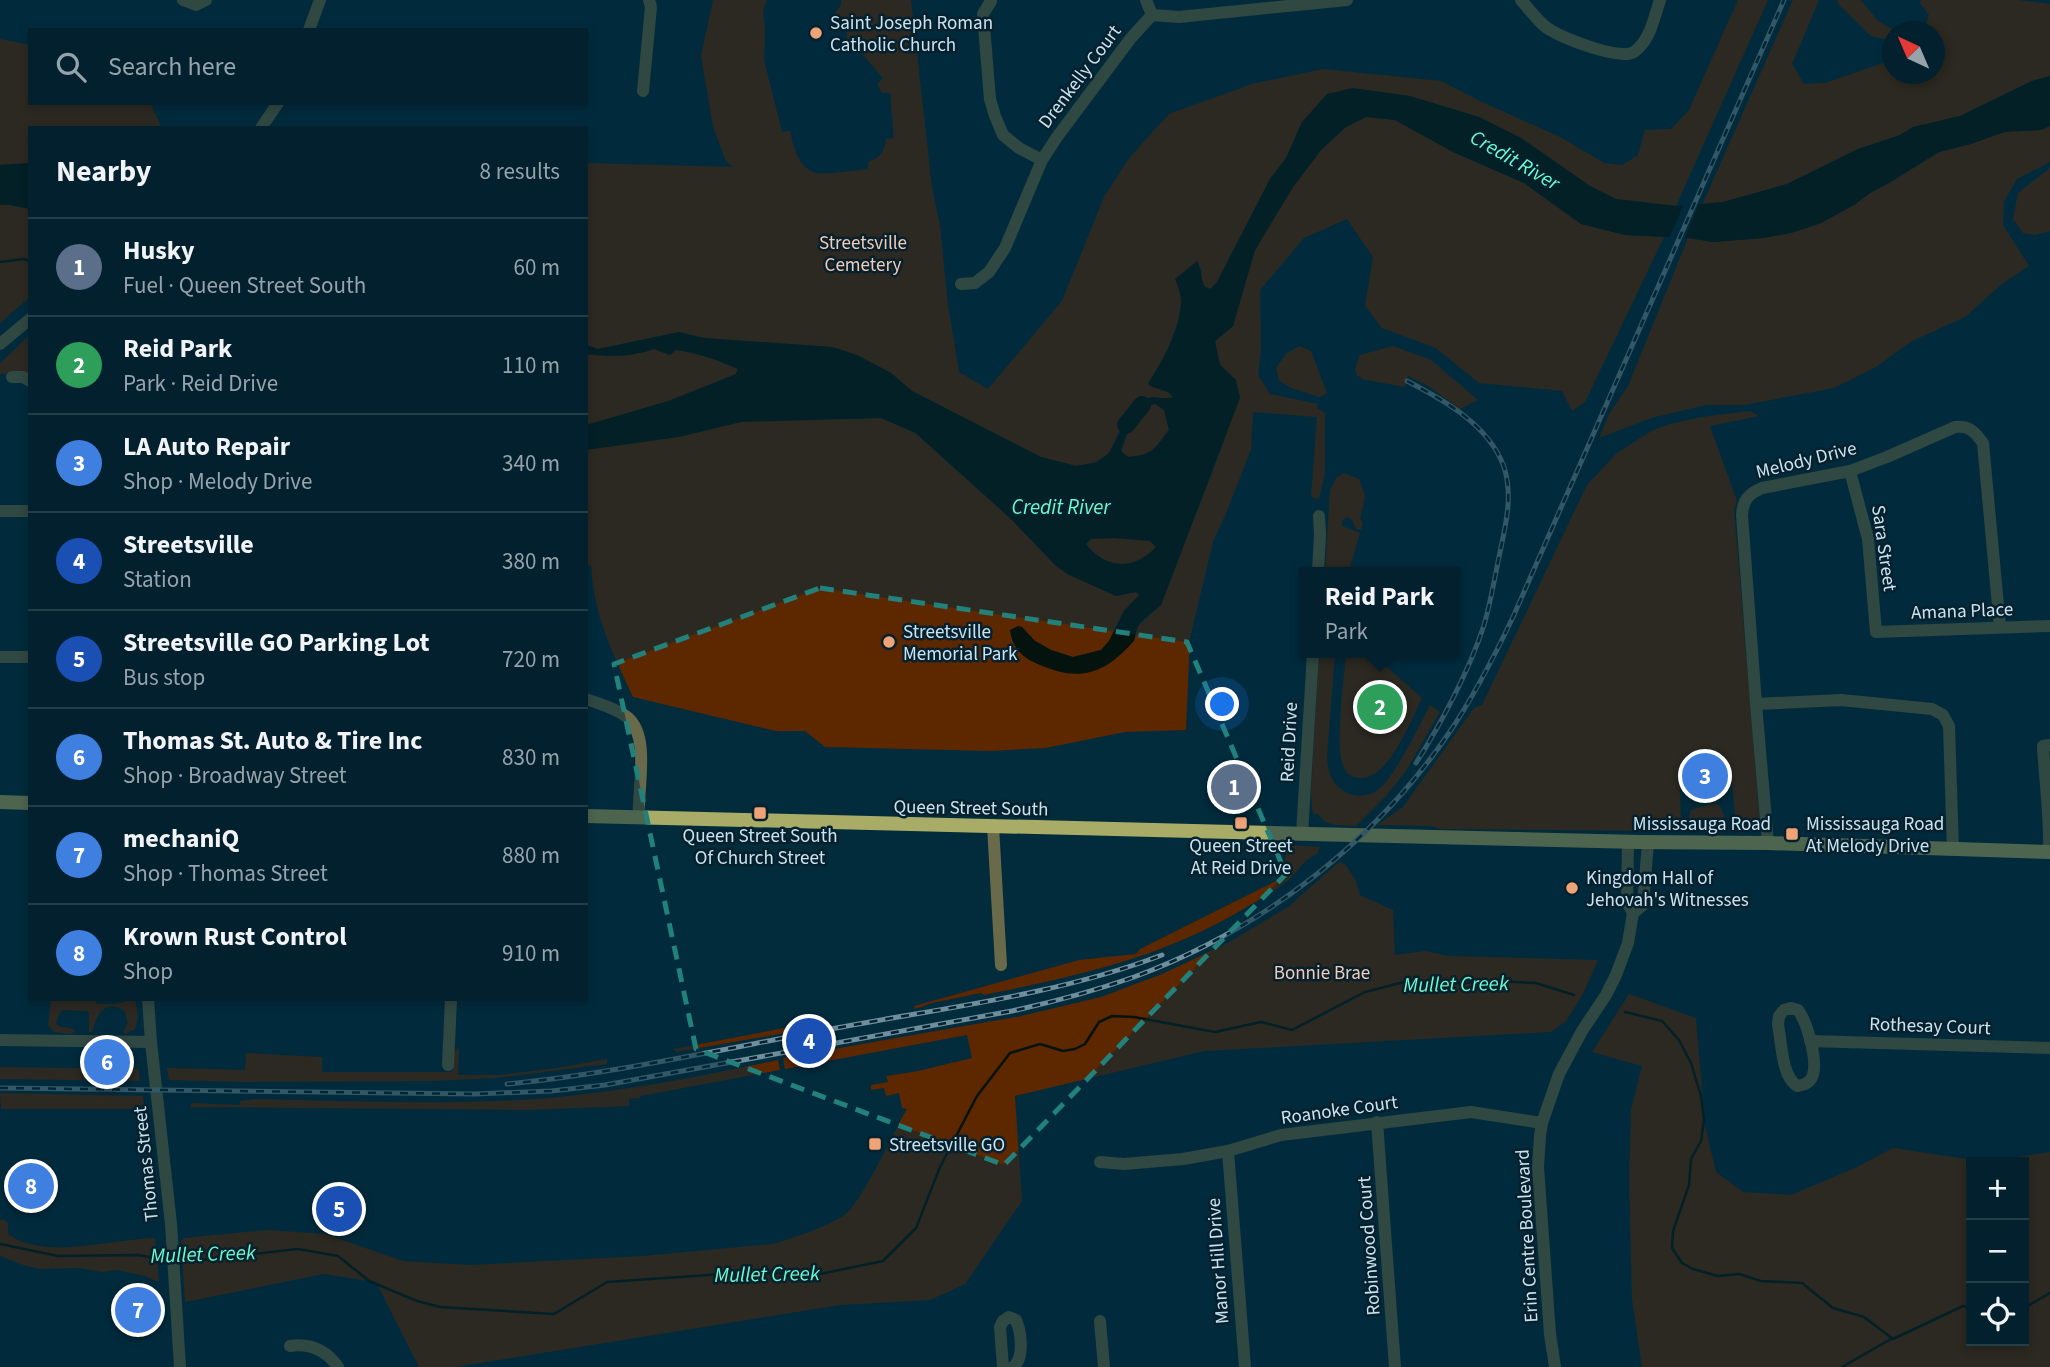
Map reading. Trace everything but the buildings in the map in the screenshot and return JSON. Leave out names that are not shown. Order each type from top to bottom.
[{"type":"main road","points":[[0,802],[28,803]]},
{"type":"main road","name":"Queen Street South","points":[[588,816],[1354,834]]},
{"type":"main road","name":"Mississauga Road","points":[[1354,834],[2050,852]]},
{"type":"street","points":[[183,0],[196,5],[206,0]]},
{"type":"street","points":[[310,28],[320,0]]},
{"type":"street","points":[[643,91],[651,7],[649,0]]},
{"type":"street","name":"Drenkelly Court","points":[[961,284],[975,283],[989,272],[1000,256],[1042,160],[1131,38],[1150,5],[1179,17],[1347,0]]},
{"type":"street","points":[[1521,0],[1550,30],[1624,56],[1633,53],[1648,37],[1660,0]]},
{"type":"street","points":[[991,1],[983,14],[990,99],[995,117],[1003,135],[1019,148],[1042,160]]},
{"type":"street","points":[[262,126],[277,105]]},
{"type":"street","points":[[0,344],[28,321]]},
{"type":"street","points":[[12,377],[28,380]]},
{"type":"street","name":"Melody Drive","points":[[1768,843],[1743,503],[1751,493],[1762,488],[1850,471],[1955,426],[1971,429],[1983,443],[2000,627]]},
{"type":"street","name":"Sara Street","points":[[1850,471],[1868,539],[1876,632]]},
{"type":"street","points":[[0,511],[28,510]]},
{"type":"street","points":[[1318,567],[1319,516]]},
{"type":"street","name":"Amana Place","points":[[1876,632],[2050,626]]},
{"type":"street","points":[[0,657],[28,657]]},
{"type":"street","name":"Reid Drive","points":[[1302,834],[1313,658]]},
{"type":"street","points":[[588,700],[623,714],[636,727],[640,741],[639,817]]},
{"type":"street","points":[[1756,704],[1841,700],[1932,709],[1943,715],[1949,726],[1953,849]]},
{"type":"street","points":[[2050,746],[2043,746],[2050,852]]},
{"type":"street","points":[[993,827],[1001,965]]},
{"type":"street","name":"Erin Centre Boulevard","points":[[1555,1367],[1550,1334],[1538,1167],[1542,1124],[1559,1074],[1616,975],[1628,943],[1633,913],[1627,902],[1628,842]]},
{"type":"street","name":"Erin Centre Boulevard","points":[[1633,913],[1643,905],[1648,842]]},
{"type":"street","name":"Thomas Street","points":[[148,1001],[150,1042],[173,1248],[180,1367]]},
{"type":"street","points":[[448,1065],[451,1001]]},
{"type":"street","points":[[1784,1010],[1798,1010],[1805,1021],[1810,1041],[1815,1069],[1805,1085],[1797,1086],[1790,1081],[1787,1073],[1778,1025],[1779,1016],[1784,1010]]},
{"type":"street","points":[[0,1040],[150,1042]]},
{"type":"street","name":"Rothesay Court","points":[[1810,1041],[2050,1048]]},
{"type":"street","name":"Roanoke Court","points":[[1100,1162],[1112,1164],[1183,1159],[1228,1152],[1281,1135],[1471,1112],[1542,1124]]},
{"type":"street","name":"Robinwood Court","points":[[1377,1122],[1395,1367]]},
{"type":"street","name":"Manor Hill Drive","points":[[1228,1152],[1245,1367]]},
{"type":"street","points":[[1003,1367],[1000,1326],[1009,1317],[1016,1320],[1019,1327],[1021,1354],[1018,1363],[1013,1367]]},
{"type":"street","points":[[1100,1321],[1104,1367]]},
{"type":"street","points":[[290,1346],[310,1346],[324,1352],[338,1367]]},
{"type":"highlighted area","points":[[820,588],[1187,642],[1286,874],[1004,1165],[696,1049],[614,664]]},
{"type":"green space","name":"Streetsville Cemetery","points":[[713,0],[767,0],[763,11],[764,60],[782,132],[790,131],[801,161],[816,173],[868,169],[868,162],[881,154],[886,139],[894,138],[890,93],[882,93],[877,84],[883,78],[862,54],[864,49],[848,50],[846,24],[839,24],[841,18],[834,14],[841,5],[841,0],[911,0],[932,187],[940,226],[948,305],[959,372],[988,389],[1062,301],[1104,197],[1130,157],[1169,114],[1252,84],[1323,69],[1441,81],[1562,138],[1604,163],[1622,165],[1638,155],[1645,130],[1671,129],[1689,110],[1738,0],[1768,0],[1676,206],[1616,199],[1590,186],[1521,138],[1479,117],[1410,96],[1352,88],[1302,122],[1286,158],[1270,179],[1217,282],[1210,289],[1205,287],[1201,268],[1182,299],[1178,321],[1166,354],[1148,384],[1173,398],[1152,397],[1150,404],[1164,410],[1169,430],[1153,450],[1143,455],[1128,457],[1121,451],[1128,433],[1122,426],[1109,453],[1097,462],[1076,466],[1041,457],[912,391],[891,373],[857,355],[832,347],[703,338],[679,332],[598,349],[588,346],[588,163],[733,167],[726,161],[713,127],[701,56]]},
{"type":"green space","points":[[1793,0],[1819,0],[1792,64],[1804,84],[1825,83],[1882,63],[1882,84],[1945,84],[1945,21],[1927,21],[1929,15],[1920,3],[1921,0],[2018,0],[2050,4],[2050,76],[2032,81],[1960,116],[1913,127],[1900,135],[1858,149],[1787,184],[1723,202],[1702,205]]},
{"type":"green space","points":[[1837,0],[1861,0],[1882,23],[1882,39],[1871,36]]},
{"type":"green space","points":[[0,39],[28,45],[28,105],[151,105],[161,126],[28,126],[28,163],[0,165]]},
{"type":"green space","points":[[1366,117],[1395,120],[1453,152],[1524,183],[1581,224],[1625,235],[1664,237],[1585,402],[1572,411],[1562,391],[1479,383],[1436,348],[1382,328],[1365,306],[1373,257],[1347,219],[1304,238],[1260,290],[1261,351],[1258,375],[1270,394],[1318,404],[1317,408],[1325,413],[1325,473],[1319,499],[1311,497],[1317,417],[1253,412],[1251,449],[1213,542],[1190,638],[1186,730],[1125,732],[1046,748],[990,751],[825,747],[805,731],[776,731],[633,697],[600,617],[591,565],[588,566],[588,354],[620,356],[654,349],[670,355],[675,350],[692,353],[738,369],[736,373],[846,419],[881,418],[915,433],[1012,520],[1056,566],[1116,596],[1137,592],[1139,595],[1124,611],[1109,641],[1101,650],[1073,657],[1035,641],[1022,627],[1012,641],[1104,667],[1134,641],[1138,626],[1161,605],[1236,408],[1236,380],[1220,365],[1215,341],[1233,326],[1255,250],[1293,187],[1321,150],[1346,127]]},
{"type":"green space","points":[[2050,126],[2050,162],[2017,179],[2004,201],[2003,225],[2029,266],[2003,283],[1965,317],[1912,341],[1876,367],[1834,388],[1744,405],[1706,405],[1651,418],[1599,438],[1609,414],[1628,386],[1688,238],[1713,242],[1791,233],[1821,223],[1854,205],[1939,152],[2005,131],[2041,130]]},
{"type":"green space","points":[[2050,168],[2050,231],[2035,235],[2023,233],[2013,219],[2018,193]]},
{"type":"green space","points":[[0,205],[10,205],[28,209],[28,299],[0,323]]},
{"type":"green space","points":[[28,337],[28,372],[0,374],[0,363]]},
{"type":"green space","points":[[1299,346],[1311,351],[1327,393],[1319,397],[1291,388],[1279,380],[1276,368],[1286,354]]},
{"type":"green space","points":[[1393,346],[1431,360],[1478,400],[1460,409],[1428,386],[1408,376],[1405,387],[1357,376],[1355,369],[1360,355]]},
{"type":"green space","points":[[1750,411],[1759,416],[1710,426],[1737,501],[1734,509],[1760,825],[1758,831],[1738,833],[1728,764],[1723,755],[1715,750],[1688,754],[1679,767],[1681,818],[1677,831],[1441,829],[1431,826],[1377,825],[1403,807],[1474,708],[1482,705],[1587,485],[1617,453],[1653,430],[1702,417]]},
{"type":"green space","points":[[1344,473],[1359,479],[1365,496],[1360,520],[1363,521],[1361,530],[1356,529],[1348,517],[1342,520],[1342,526],[1360,533],[1350,567],[1325,567],[1330,490],[1336,478]]},
{"type":"green space","points":[[1091,539],[1151,541],[1156,547],[1138,560],[1120,564],[1102,558],[1086,544]]},
{"type":"green space","points":[[1319,658],[1335,658],[1328,768],[1338,787],[1347,793],[1363,795],[1379,789],[1400,762],[1430,705],[1440,712],[1406,771],[1356,826],[1335,825],[1325,822],[1317,813],[1314,815],[1311,792]]},
{"type":"green space","points":[[1346,658],[1377,658],[1422,698],[1389,760],[1370,776],[1351,776],[1344,768],[1340,742]]},
{"type":"green space","points":[[1713,803],[1720,806],[1725,818],[1724,833],[1690,832],[1691,810]]},
{"type":"green space","points":[[1288,845],[1320,847],[1317,854],[1308,859],[1290,879],[1263,898],[1194,935],[1136,958],[1076,975],[932,1003],[915,1009],[914,1006],[1079,960],[1136,954],[1140,949],[1280,879]]},
{"type":"green space","name":"Bonnie Brae","points":[[1339,862],[1345,864],[1356,881],[1360,895],[1393,910],[1395,955],[1425,951],[1448,956],[1598,960],[1583,994],[1566,1021],[1551,1032],[1204,1051],[1015,1096],[1022,1201],[965,1284],[930,1300],[840,1305],[456,1367],[419,1367],[376,1282],[324,1274],[185,1302],[181,1241],[184,1238],[267,1230],[325,1234],[403,1261],[469,1265],[643,1256],[773,1244],[809,1232],[836,1220],[851,1209],[868,1183],[907,1109],[902,1108],[899,1093],[886,1096],[884,1088],[871,1090],[871,1085],[888,1082],[886,1076],[972,1058],[967,1035],[785,1069],[783,1058],[1021,1016],[1101,997],[1162,974],[1228,943],[1288,907]]},
{"type":"green space","points":[[1629,994],[1696,1018],[1705,1126],[1716,1172],[1743,1192],[1791,1195],[1855,1168],[1893,1148],[1966,1159],[1966,1346],[2029,1346],[2029,1157],[2018,1157],[2050,1152],[2050,1367],[1642,1367],[1632,1299],[1629,1178],[1631,1110],[1642,1066],[1592,1052]]},
{"type":"green space","points":[[51,1001],[116,1004],[135,1001],[138,1017],[135,1029],[125,1034],[123,1031],[127,1021],[124,1010],[111,1006],[102,1010],[92,1032],[89,1032],[87,1011],[60,1012],[56,1023],[58,1026],[74,1029],[75,1032],[54,1032],[48,1025]]},
{"type":"green space","points":[[795,1026],[791,1032],[676,1052],[674,1049]]},
{"type":"green space","points":[[459,1047],[458,1075],[500,1075],[607,1059],[607,1064],[495,1078],[433,1081],[169,1080],[167,1068],[245,1070],[246,1053],[322,1057],[322,1072],[452,1072],[454,1052]]},
{"type":"green space","points":[[778,1060],[780,1070],[640,1096],[629,1099],[629,1106],[528,1110],[191,1107],[191,1103],[240,1105],[240,1101],[256,1099],[439,1102],[548,1098],[663,1082]]},
{"type":"green space","points":[[0,1067],[139,1069],[140,1081],[0,1079]]},
{"type":"green space","points":[[0,1093],[143,1096],[144,1104],[140,1109],[1,1109]]},
{"type":"green space","points":[[0,1220],[8,1223],[8,1234],[23,1242],[40,1246],[79,1246],[155,1238],[159,1282],[117,1270],[102,1272],[80,1268],[40,1269],[0,1256]]},
{"type":"water","name":"Credit River","points":[[2050,76],[2050,126],[2041,130],[2005,132],[1939,152],[1821,223],[1791,233],[1763,238],[1713,242],[1625,235],[1581,224],[1524,183],[1453,152],[1395,120],[1366,117],[1346,127],[1321,150],[1293,187],[1255,250],[1233,326],[1215,341],[1220,365],[1236,380],[1240,398],[1161,605],[1141,621],[1133,641],[1122,654],[1090,672],[1067,673],[1034,662],[1016,648],[1010,630],[1022,627],[1035,641],[1073,657],[1101,650],[1109,641],[1124,611],[1139,595],[1136,592],[1116,596],[1069,575],[1056,566],[1012,520],[916,433],[881,418],[741,422],[679,437],[588,450],[588,424],[668,401],[736,374],[738,369],[700,355],[676,350],[670,355],[654,349],[620,356],[588,354],[588,346],[598,349],[679,332],[704,338],[832,347],[857,355],[891,373],[912,391],[1041,457],[1076,466],[1097,462],[1109,453],[1125,423],[1128,427],[1121,451],[1128,457],[1148,453],[1169,430],[1164,410],[1155,404],[1142,407],[1141,403],[1152,397],[1173,397],[1168,392],[1148,384],[1178,323],[1181,298],[1175,279],[1197,261],[1205,287],[1211,289],[1217,282],[1270,179],[1286,158],[1302,122],[1327,94],[1352,88],[1410,96],[1479,117],[1521,138],[1590,186],[1616,199],[1676,206],[1723,202],[1787,184],[1858,149],[1900,135],[1913,127],[1960,116],[2032,81]],"holes":[[[1114,538],[1150,541],[1156,547],[1138,560],[1120,564],[1102,558],[1086,544],[1091,539]]]},
{"type":"water","points":[[28,163],[28,209],[0,205],[0,165]]},
{"type":"pier","points":[[1700,201],[1683,242],[1668,241],[1685,202]]},
{"type":"waterway","points":[[0,262],[28,260]]},
{"type":"waterway","name":"Credit River","points":[[1126,425],[1142,405]]},
{"type":"waterway","name":"Mullet Creek","points":[[178,1260],[203,1260],[298,1249],[338,1256],[369,1281],[417,1301],[440,1307],[554,1314],[607,1282],[738,1273],[820,1274],[883,1261],[916,1228],[940,1167],[977,1096],[1010,1053],[1040,1044],[1063,1051],[1075,1049],[1085,1044],[1099,1022],[1112,1016],[1134,1017],[1215,1032],[1261,1022],[1292,1030],[1365,992],[1404,982],[1536,983],[1574,995]]},
{"type":"waterway","name":"Mullet Creek","points":[[1625,1012],[1662,1021],[1679,1040],[1691,1063],[1701,1096],[1704,1120],[1701,1141],[1691,1159],[1689,1185],[1673,1231],[1672,1248],[1682,1263],[1718,1276],[1739,1274],[1761,1281],[1802,1283],[1833,1308],[1864,1317],[1893,1339],[1966,1307]]},
{"type":"waterway","name":"Mullet Creek","points":[[0,1244],[58,1256],[137,1255],[168,1260]]},
{"type":"waterway","name":"Mullet Creek","points":[[2029,1305],[2050,1293]]},
{"type":"waterway","points":[[1842,1367],[1891,1339]]},
{"type":"railway","points":[[0,1088],[475,1094],[551,1091],[605,1085],[1012,1011],[1058,1000],[1134,977],[1181,958],[1226,935],[1311,879],[1386,811],[1449,733],[1475,691],[1513,617],[1784,0]]},
{"type":"railway","points":[[1407,381],[1450,405],[1476,426],[1497,452],[1504,467],[1508,488],[1508,510],[1484,625],[1454,696],[1416,763]]},
{"type":"railway","points":[[507,1084],[633,1066],[1004,998],[1084,980],[1162,955]]},
{"type":"place","name":"Saint Joseph Roman Catholic Church","points":[[816,33]]},
{"type":"place","name":"Streetsville Memorial Park","points":[[889,642]]},
{"type":"place","name":"Reid Park","points":[[1380,707]]},
{"type":"place","name":"LA Auto Repair","points":[[1705,776]]},
{"type":"place","name":"Husky","points":[[1234,787]]},
{"type":"place","name":"Queen Street South Of Church Street","points":[[760,813]]},
{"type":"place","name":"Queen Street At Reid Drive","points":[[1241,823]]},
{"type":"place","name":"Mississauga Road At Melody Drive","points":[[1792,834]]},
{"type":"place","name":"Kingdom Hall of Jehovah's Witnesses","points":[[1572,888]]},
{"type":"place","name":"Streetsville","points":[[809,1041]]},
{"type":"place","name":"Thomas St. Auto & Tire Inc","points":[[107,1062]]},
{"type":"place","name":"Streetsville GO","points":[[875,1144]]},
{"type":"place","name":"Krown Rust Control","points":[[31,1186]]},
{"type":"place","name":"Streetsville GO Parking Lot","points":[[339,1209]]},
{"type":"place","name":"mechaniQ","points":[[138,1310]]}]
